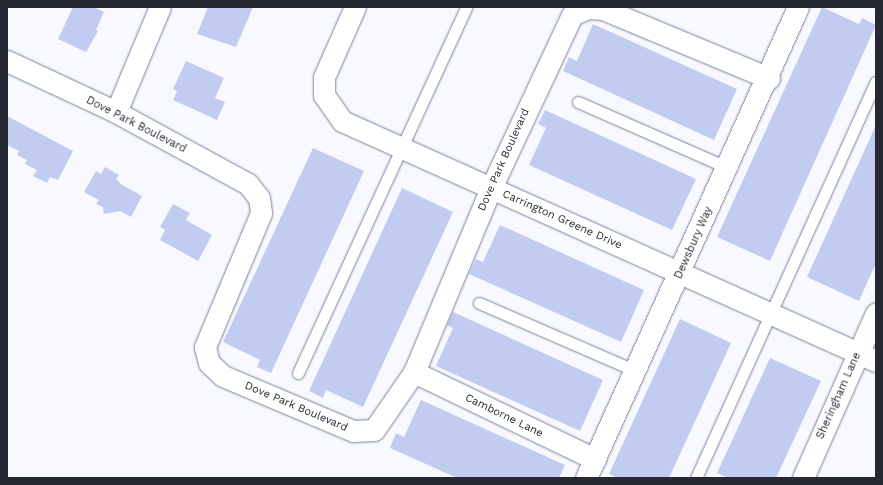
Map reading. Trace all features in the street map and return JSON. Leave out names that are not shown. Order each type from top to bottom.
[{"type":"street","points":[[116,112],[160,7]]},
{"type":"street","name":"Carrington Greene Drive","points":[[355,7],[324,77],[324,95],[342,121],[867,357]]},
{"type":"street","name":"Dewsbury Way","points":[[586,478],[769,78],[798,7]]},
{"type":"street","name":"Dove Park Boulevard","points":[[7,61],[116,112],[248,184],[259,198],[258,227],[205,347],[209,363],[223,376],[353,431],[374,430],[414,372],[491,188],[560,37],[572,15],[588,8],[603,9],[769,78]]},
{"type":"street","name":"Sheringham Lane","points":[[803,478],[867,357],[876,313]]},
{"type":"street","name":"Camborne Lane","points":[[414,372],[595,459]]},
{"type":"lane","points":[[298,373],[466,7]]},
{"type":"lane","points":[[696,478],[769,313],[876,82]]},
{"type":"lane","points":[[578,102],[728,168]]},
{"type":"lane","points":[[479,303],[636,371]]},
{"type":"building","points":[[73,7],[94,7],[104,12],[96,30],[98,31],[86,52],[58,39]]},
{"type":"building","points":[[208,7],[253,7],[236,47],[197,34]]},
{"type":"building","points":[[822,7],[859,24],[862,18],[876,25],[770,261],[717,237]]},
{"type":"building","points":[[593,24],[737,89],[714,140],[563,71],[569,57],[577,61]]},
{"type":"building","points":[[186,61],[224,78],[215,98],[225,102],[217,120],[173,100],[177,91],[173,89]]},
{"type":"building","points":[[545,110],[696,179],[672,230],[529,165],[546,128],[538,124]]},
{"type":"building","points":[[7,116],[73,151],[58,180],[50,177],[47,183],[33,176],[37,170],[25,164],[27,160],[17,155],[19,151],[7,145]]},
{"type":"building","points":[[876,125],[876,263],[859,301],[807,277]]},
{"type":"building","points":[[313,148],[364,171],[271,373],[257,367],[260,360],[223,342]]},
{"type":"building","points":[[105,167],[119,175],[116,179],[122,185],[142,196],[131,217],[120,211],[104,214],[103,207],[96,204],[99,200],[84,192],[96,171],[101,174]]},
{"type":"building","points":[[402,188],[453,212],[363,407],[326,390],[323,398],[309,391]]},
{"type":"building","points":[[173,204],[190,213],[186,220],[212,235],[198,261],[160,240],[165,230],[160,227]]},
{"type":"building","points":[[500,225],[644,290],[621,342],[469,274],[476,259],[483,262]]},
{"type":"building","points":[[453,312],[603,380],[580,431],[436,366],[453,328],[447,325]]},
{"type":"building","points":[[680,319],[731,343],[669,478],[618,478],[609,474]]},
{"type":"building","points":[[770,358],[821,381],[776,478],[728,478],[717,473]]},
{"type":"building","points":[[421,400],[565,465],[559,478],[457,478],[390,448],[396,433],[404,437]]}]
